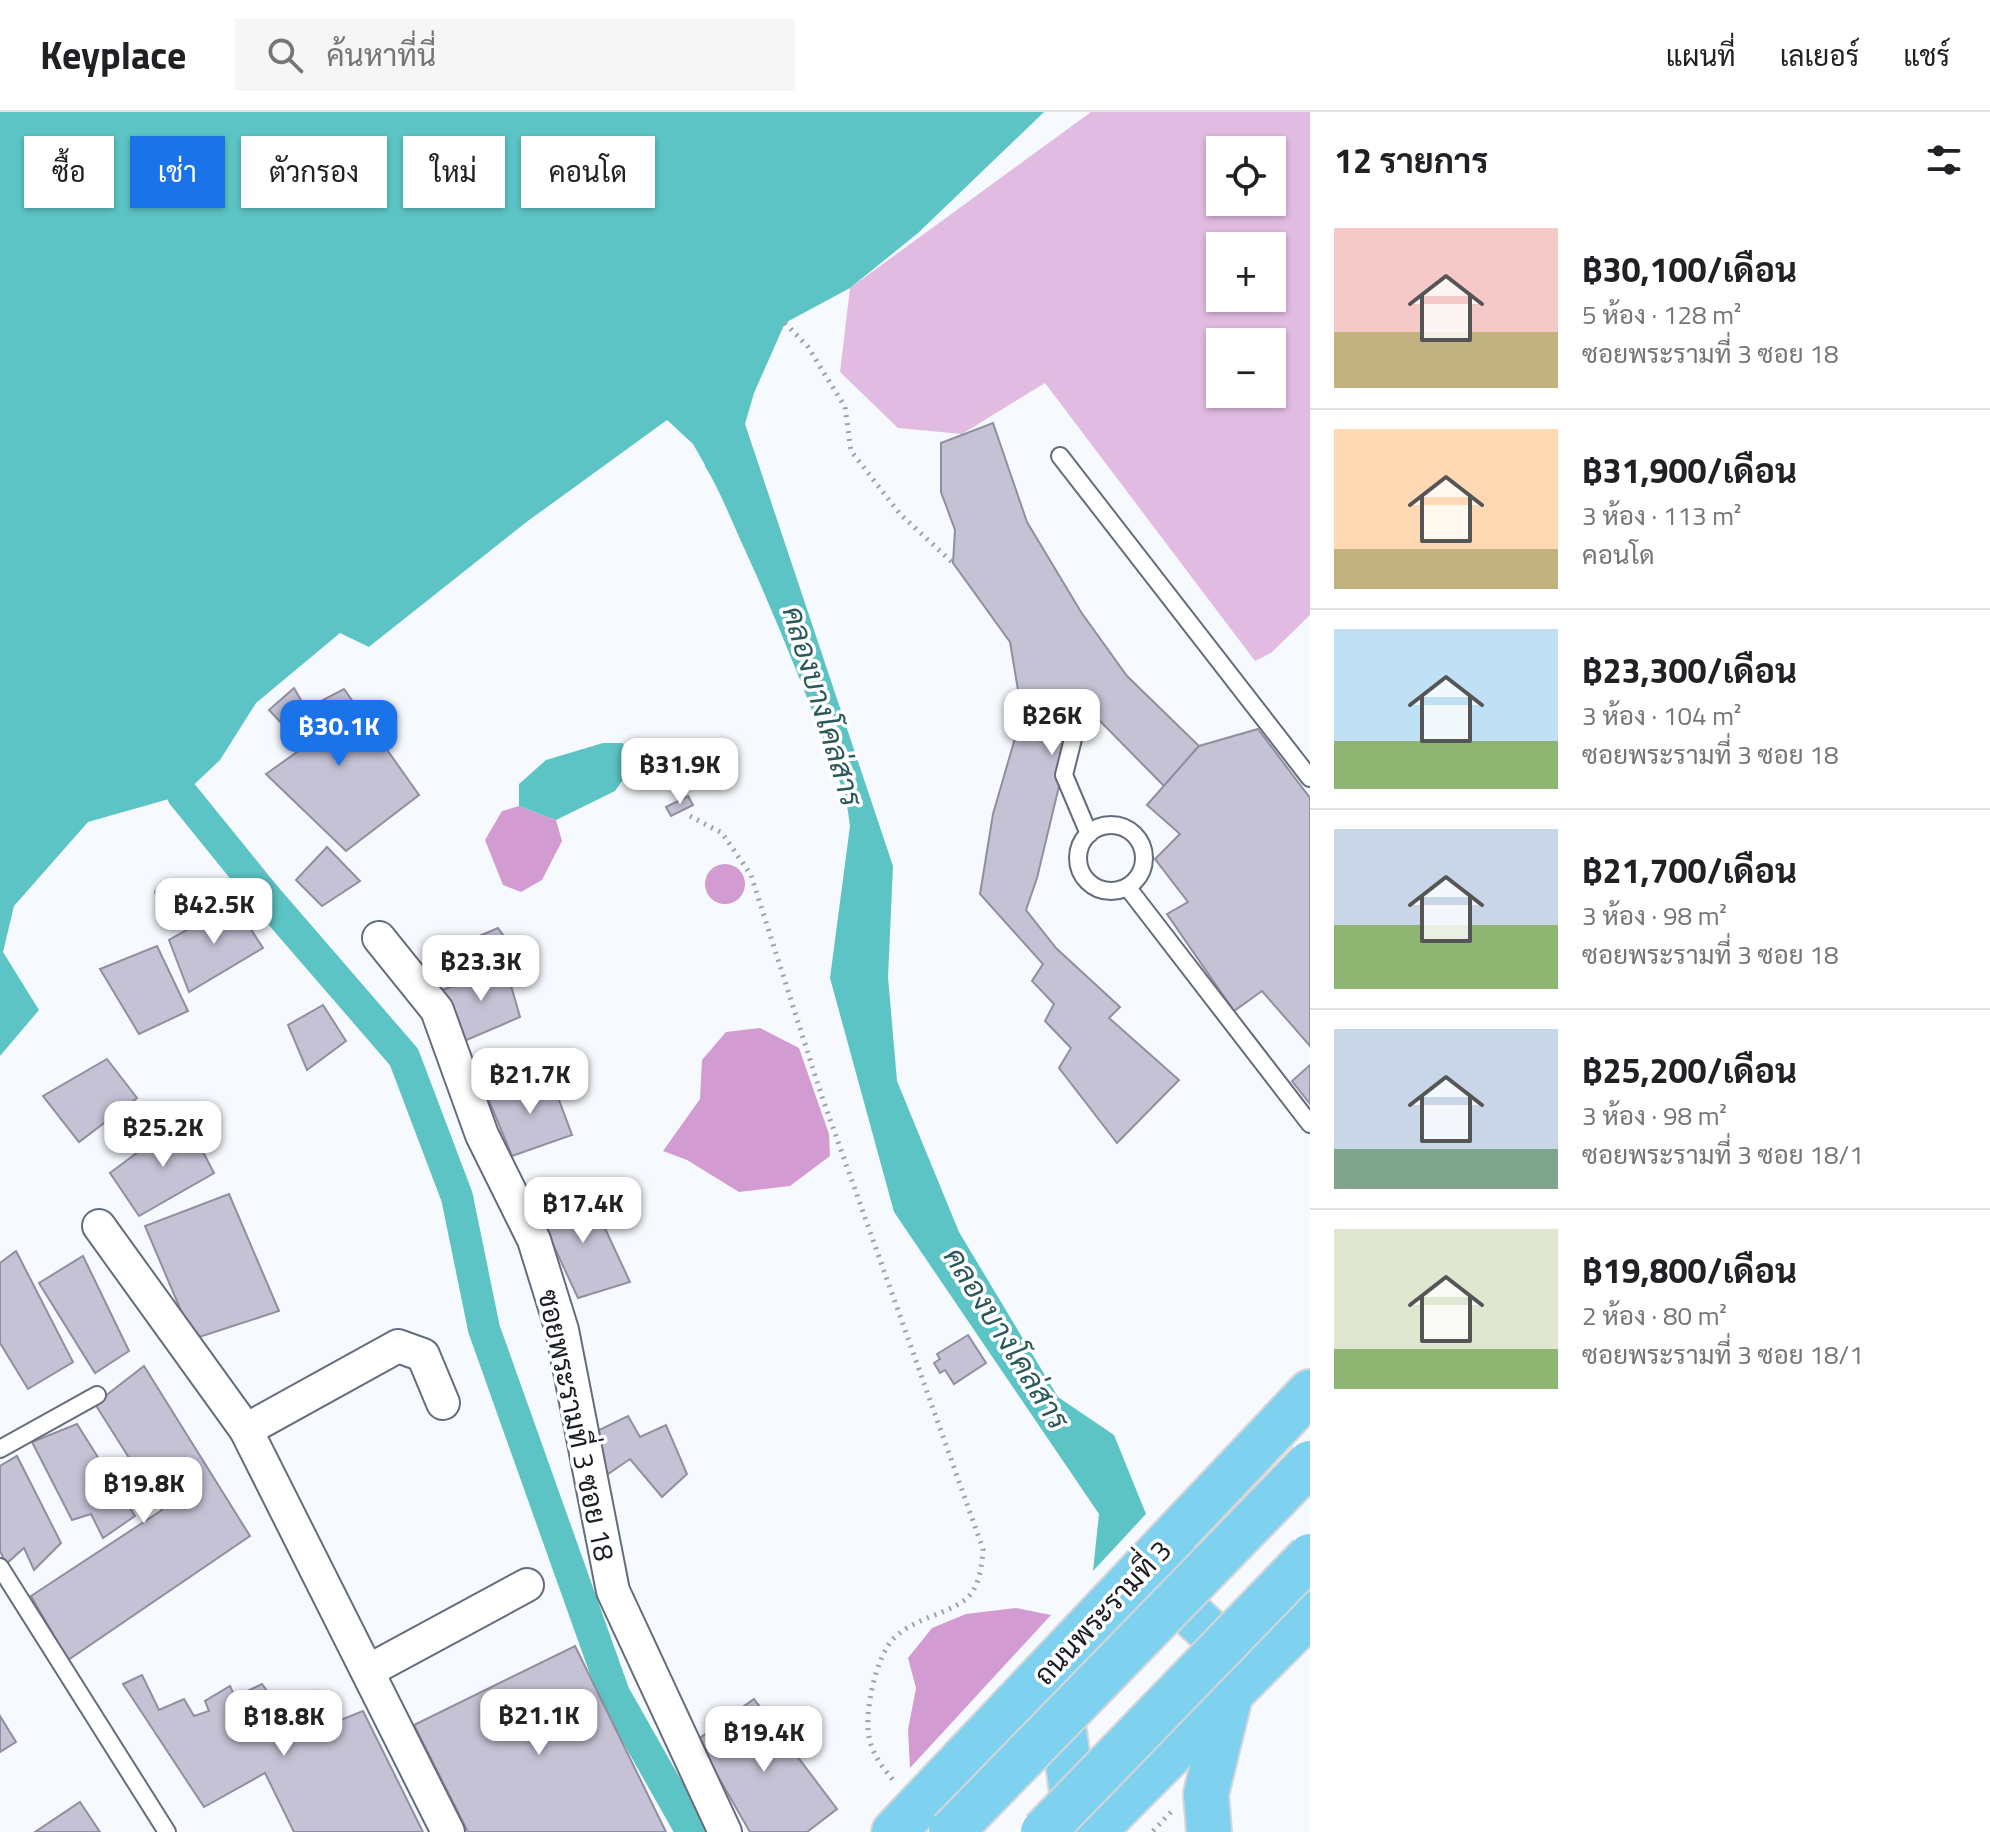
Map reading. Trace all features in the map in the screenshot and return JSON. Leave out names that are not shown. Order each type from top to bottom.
[{"type":"main road","name":"ถนนพระรามที่ 3","points":[[916,1824],[1055,1663],[1310,1392]]},
{"type":"main road","name":"ถนนพระรามที่ 3","points":[[916,1824],[1310,1463]]},
{"type":"main road","points":[[1196,1513],[1177,1567],[1181,1605],[1227,1648],[1262,1647],[1310,1614]]},
{"type":"main road","points":[[1043,1832],[1310,1556]]},
{"type":"main road","points":[[1093,1832],[1310,1614]]},
{"type":"main road","points":[[1055,1663],[1077,1832]]},
{"type":"main road","points":[[1209,1832],[1206,1794],[1231,1693]]},
{"type":"main road","points":[[916,1824],[967,1832]]},
{"type":"street","name":"ซอยพระรามที่ 3 ซอย 18","points":[[379,938],[437,1010],[482,1135],[534,1240],[562,1330],[613,1591],[725,1832]]},
{"type":"street","points":[[99,1226],[246,1430],[448,1832]]},
{"type":"street","points":[[246,1430],[398,1346],[423,1355],[443,1403]]},
{"type":"street","points":[[368,1671],[527,1585]]},
{"type":"lane","points":[[1060,456],[1310,778]]},
{"type":"lane","points":[[1073,739],[1064,775],[1089,834]]},
{"type":"lane","points":[[1101,826],[1122,826],[1135,834],[1143,846],[1145,859],[1141,875],[1128,888],[1109,892],[1089,884],[1079,871],[1077,855],[1081,842],[1101,826]]},
{"type":"lane","points":[[1128,888],[1310,1124]]},
{"type":"lane","points":[[0,1449],[97,1395]]},
{"type":"lane","points":[[0,1567],[167,1832]]},
{"type":"path","points":[[785,323],[808,347],[845,407],[851,451],[900,514],[953,563]]},
{"type":"path","points":[[690,816],[722,833],[751,875],[821,1094],[983,1549],[981,1574],[966,1599],[928,1615],[893,1639],[875,1668],[868,1736],[880,1765],[916,1824]]},
{"type":"shaded area","points":[[1091,112],[1310,112],[1310,615],[1271,653],[1255,661],[1045,383],[962,434],[898,428],[840,372],[850,288]]},
{"type":"shaded area","points":[[519,806],[556,820],[562,841],[542,880],[521,892],[503,885],[485,840],[502,811]]},
{"type":"shaded area","points":[[725,864],[739,870],[745,884],[739,898],[725,904],[711,898],[705,884],[711,870]]},
{"type":"shaded area","points":[[760,1028],[799,1048],[829,1134],[830,1156],[790,1186],[739,1192],[687,1160],[663,1151],[700,1099],[702,1060],[726,1032]]},
{"type":"shaded area","points":[[1016,1608],[1051,1615],[910,1768],[908,1730],[916,1688],[908,1658],[932,1628],[966,1614]]},
{"type":"water","name":"คลองบางโคล่สาร","points":[[0,112],[1044,112],[918,233],[850,288],[785,323],[754,393],[745,424],[893,866],[888,977],[897,1081],[959,1232],[1058,1397],[1114,1435],[1146,1514],[1093,1571],[1099,1514],[894,1212],[830,978],[850,826],[846,798],[785,642],[721,497],[694,450],[668,421],[528,521],[369,647],[340,633],[256,703],[220,760],[183,795],[88,822],[14,906],[3,952],[39,1010],[0,1056]]},
{"type":"water","points":[[603,743],[623,743],[630,770],[615,791],[556,820],[519,806],[519,784],[546,760]]},
{"type":"pier","points":[[667,420],[693,444],[705,465],[702,468],[690,447],[667,426],[530,524],[372,650],[369,647],[528,521]]},
{"type":"building","points":[[993,423],[1027,522],[1081,612],[1127,676],[1199,746],[1164,786],[1099,720],[1065,737],[1066,757],[1037,878],[1026,910],[1056,948],[1120,1007],[1109,1018],[1179,1080],[1117,1143],[1059,1068],[1071,1048],[1045,1021],[1054,1004],[1032,981],[1043,964],[980,894],[993,814],[1022,714],[1010,642],[953,563],[955,530],[941,492],[941,443]]},
{"type":"building","points":[[294,688],[306,709],[344,689],[419,795],[346,851],[266,774],[304,747],[269,710]]},
{"type":"building","points":[[1258,729],[1310,798],[1310,1046],[1262,991],[1234,1011],[1167,914],[1188,902],[1155,859],[1180,834],[1147,805],[1199,746]]},
{"type":"building","points":[[688,796],[693,805],[671,816],[666,807]]},
{"type":"building","points":[[327,847],[360,881],[322,906],[296,880]]},
{"type":"building","points":[[161,883],[184,915],[170,927],[155,892]]},
{"type":"building","points":[[234,903],[263,948],[189,992],[169,940]]},
{"type":"building","points":[[498,928],[514,950],[474,966],[458,945]]},
{"type":"building","points":[[157,946],[188,1011],[139,1034],[100,969]]},
{"type":"building","points":[[505,965],[520,1017],[462,1042],[440,991]]},
{"type":"building","points":[[323,1005],[346,1041],[307,1070],[288,1025]]},
{"type":"building","points":[[107,1059],[137,1098],[79,1142],[43,1096]]},
{"type":"building","points":[[1310,1065],[1310,1104],[1292,1081]]},
{"type":"building","points":[[550,1076],[572,1135],[512,1156],[487,1096]]},
{"type":"building","points":[[185,1117],[214,1173],[139,1216],[110,1173]]},
{"type":"building","points":[[588,1192],[630,1282],[578,1298],[537,1210]]},
{"type":"building","points":[[229,1194],[279,1311],[193,1339],[145,1226]]},
{"type":"building","points":[[16,1251],[73,1362],[28,1389],[0,1343],[0,1263]]},
{"type":"building","points":[[83,1256],[129,1351],[95,1373],[39,1283]]},
{"type":"building","points":[[968,1335],[986,1363],[954,1384],[945,1370],[940,1373],[934,1363],[940,1359],[937,1354]]},
{"type":"building","points":[[144,1366],[250,1536],[68,1660],[31,1596],[162,1510],[95,1404]]},
{"type":"building","points":[[628,1416],[640,1437],[666,1425],[687,1474],[662,1497],[630,1459],[598,1481],[593,1433]]},
{"type":"building","points":[[77,1424],[135,1516],[103,1538],[91,1514],[72,1520],[32,1442]]},
{"type":"building","points":[[17,1456],[61,1543],[34,1570],[24,1548],[6,1564],[0,1551],[0,1466]]},
{"type":"building","points":[[575,1646],[666,1832],[468,1832],[414,1725]]},
{"type":"building","points":[[142,1675],[159,1710],[184,1699],[194,1716],[209,1711],[205,1701],[230,1686],[235,1697],[262,1684],[275,1702],[286,1694],[292,1706],[313,1691],[331,1701],[329,1710],[333,1723],[363,1711],[423,1832],[294,1832],[265,1773],[204,1807],[123,1684]]},
{"type":"building","points":[[754,1699],[837,1809],[807,1832],[750,1832],[697,1740]]},
{"type":"building","points":[[0,1716],[16,1742],[0,1752]]},
{"type":"building","points":[[80,1802],[100,1832],[35,1832]]},
{"type":"waterway","points":[[183,795],[264,895],[404,1057],[457,1197],[484,1329],[614,1694],[692,1832]]}]
